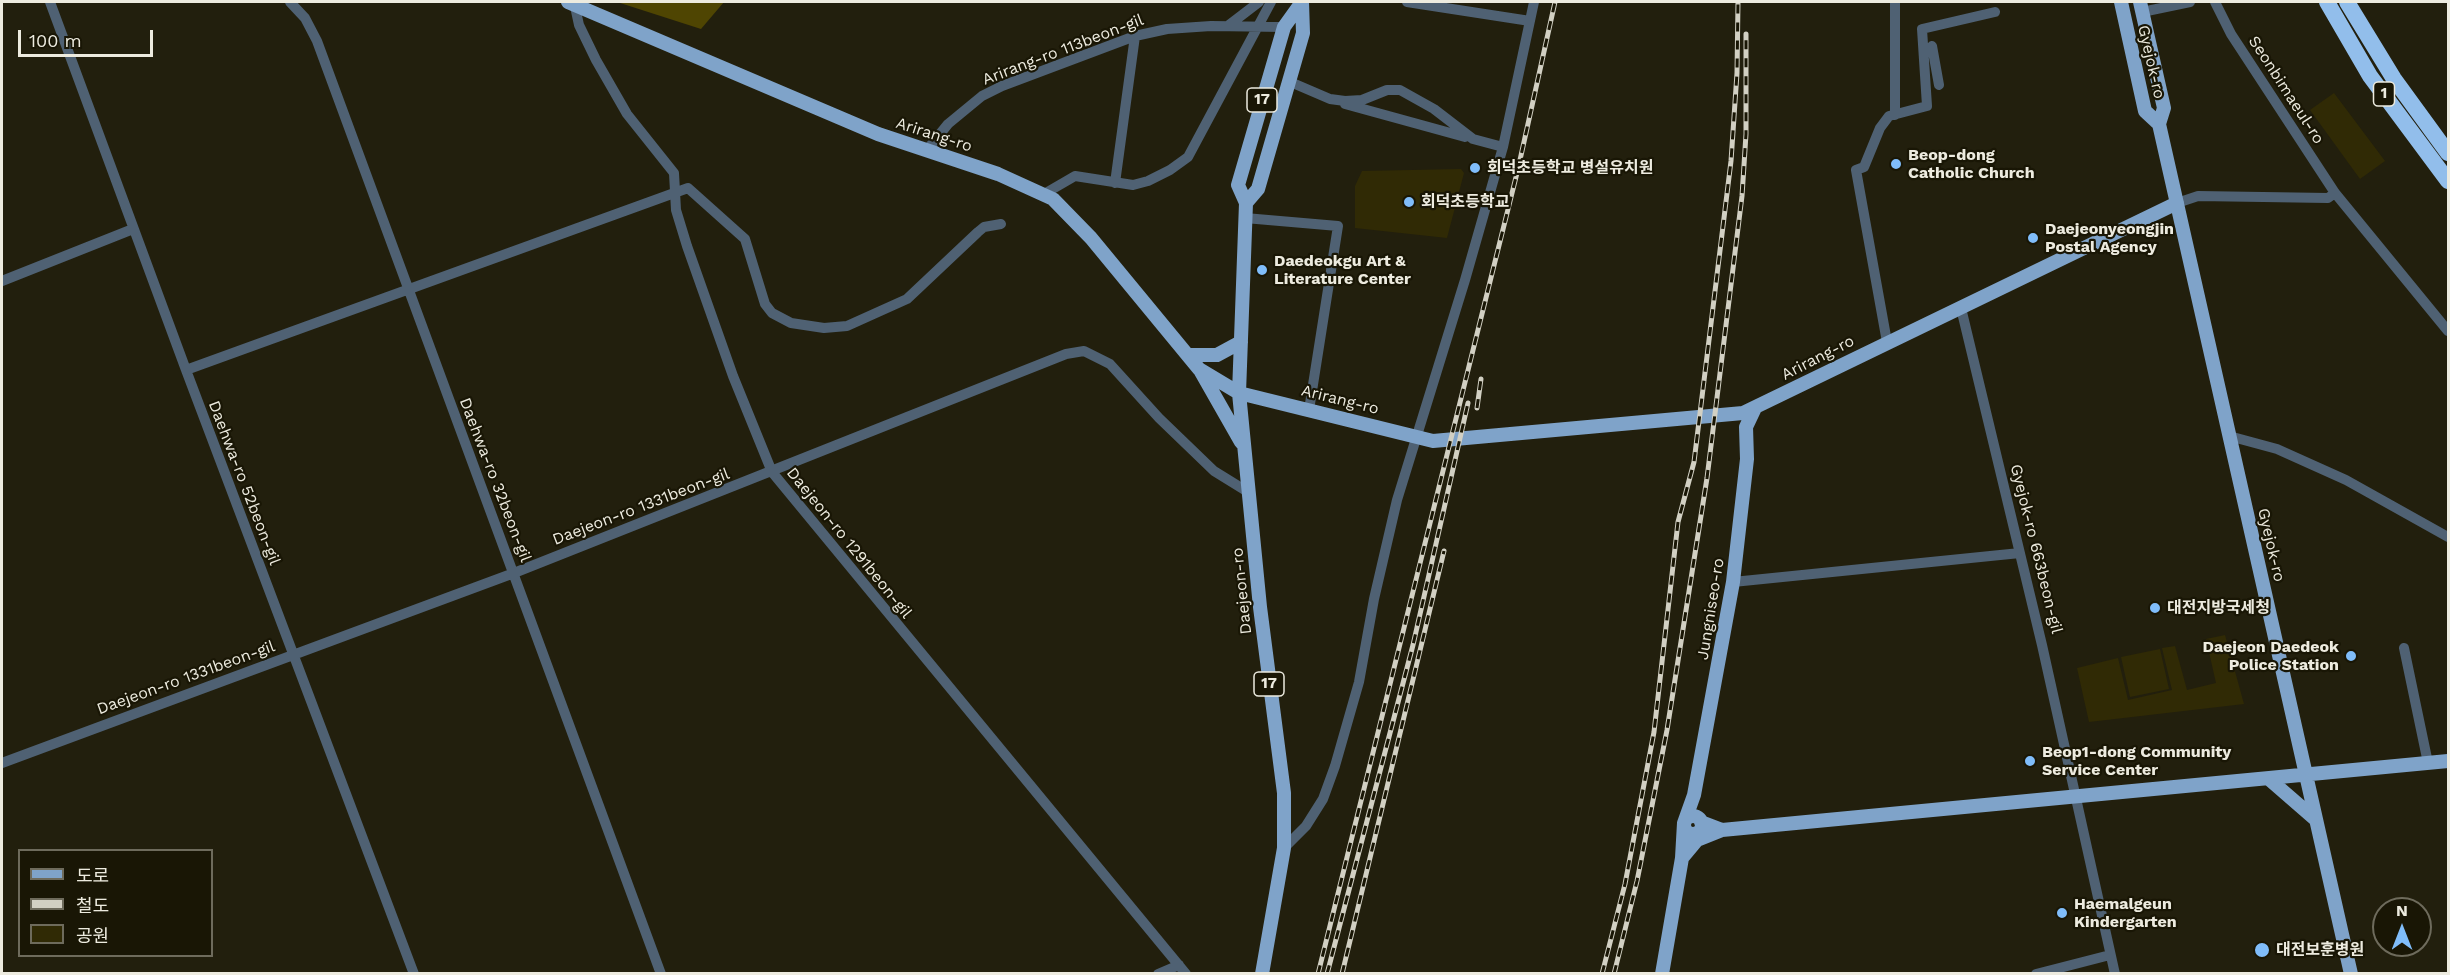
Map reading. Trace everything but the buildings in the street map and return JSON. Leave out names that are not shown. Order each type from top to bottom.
[{"type":"highway","name":"1","points":[[2327,2],[2370,76],[2448,181]]},
{"type":"highway","name":"1","points":[[2347,2],[2394,79],[2448,153]]},
{"type":"main road","name":"Arirang-ro","points":[[572,2],[867,129],[998,174],[1044,194],[1069,213],[1199,369],[1239,393],[1433,441],[1729,414],[1755,408],[2177,203]]},
{"type":"main road","name":"Daejeon-ro","points":[[1262,974],[1284,848],[1284,793],[1248,492],[1239,393],[1246,203],[1238,185],[1284,27],[1302,2]]},
{"type":"main road","name":"Daejeon-ro","points":[[1246,203],[1258,189],[1303,33],[1302,2]]},
{"type":"main road","name":"Gyejok-ro","points":[[2121,2],[2145,111],[2158,124],[2177,203],[2351,974]]},
{"type":"main road","name":"Gyejok-ro","points":[[2141,7],[2164,108],[2158,124]]},
{"type":"main road","points":[[1188,355],[1217,355],[1241,342]]},
{"type":"main road","points":[[1199,369],[1244,447]]},
{"type":"main road","name":"Jungniseo-ro","points":[[1685,855],[1695,826],[1695,798],[1733,582],[1747,459],[1746,427],[1755,408]]},
{"type":"main road","points":[[1729,414],[1746,427]]},
{"type":"main road","points":[[1695,826],[1717,830],[2448,761]]},
{"type":"main road","points":[[2269,779],[2316,819]]},
{"type":"main road","points":[[1695,798],[1699,810],[1717,830]]},
{"type":"main road","points":[[1662,974],[1685,855],[1697,840],[1717,830]]},
{"type":"street","name":"Daehwa-ro 52beon-gil","points":[[50,2],[133,229],[414,974]]},
{"type":"street","name":"Daehwa-ro 32beon-gil","points":[[290,2],[305,18],[317,42],[661,974]]},
{"type":"street","name":"Daejeon-ro 1291beon-gil","points":[[572,2],[579,25],[596,60],[627,114],[674,173],[674,193],[687,246],[733,376],[772,472],[1182,969]]},
{"type":"street","points":[[1229,26],[1258,2]]},
{"type":"street","points":[[1044,194],[1075,176],[1133,185],[1148,181],[1170,170],[1188,156],[1271,2]]},
{"type":"street","points":[[1407,2],[1530,21]]},
{"type":"street","points":[[1284,848],[1306,826],[1323,799],[1335,766],[1359,682],[1374,599],[1397,500],[1418,437],[1503,147],[1534,2]]},
{"type":"street","points":[[1895,2],[1896,115]]},
{"type":"street","points":[[2141,7],[2190,2]]},
{"type":"street","name":"Seonbimaeul-ro","points":[[2215,2],[2231,34],[2335,193],[2448,331]]},
{"type":"street","points":[[1887,342],[1856,170],[1864,166],[1880,128],[1889,116],[1927,106],[1922,29],[1995,12]]},
{"type":"street","name":"Arirang-ro 113beon-gil","points":[[927,150],[948,124],[982,96],[1002,86],[1136,36],[1167,29],[1229,26],[1284,27]]},
{"type":"street","points":[[1115,183],[1136,36]]},
{"type":"street","points":[[1932,46],[1938,85]]},
{"type":"street","points":[[1288,81],[1330,99],[1503,147]]},
{"type":"street","points":[[1330,99],[1362,100],[1387,90],[1400,90],[1434,109],[1473,139]]},
{"type":"street","points":[[186,370],[688,188],[745,239],[765,304],[772,312],[791,323],[824,328],[847,326],[908,299],[984,227],[1002,224]]},
{"type":"street","points":[[2177,203],[2198,196],[2328,198],[2335,193]]},
{"type":"street","points":[[1245,218],[1338,226],[1309,410]]},
{"type":"street","points":[[2,281],[133,229]]},
{"type":"street","name":"Gyejok-ro 663beon-gil","points":[[1961,308],[2062,734],[2074,798],[2115,974]]},
{"type":"street","name":"Daejeon-ro 1331beon-gil","points":[[2,763],[514,573],[1065,354],[1084,351],[1110,364],[1159,418],[1214,471],[1248,492]]},
{"type":"street","points":[[2229,436],[2277,449],[2346,480],[2448,537]]},
{"type":"street","points":[[1733,582],[2020,553]]},
{"type":"street","points":[[2404,648],[2428,763]]},
{"type":"street","points":[[2036,974],[2110,955]]},
{"type":"street","points":[[1158,974],[1182,969]]},
{"type":"green space","points":[[2334,93],[2385,161],[2360,179],[2310,110]]},
{"type":"green space","points":[[1461,169],[1464,173],[1447,238],[1355,228],[1355,186],[1362,171]]},
{"type":"green space","points":[[2225,635],[2244,704],[2089,722],[2077,668],[2118,658],[2128,700],[2172,690],[2162,648],[2175,646],[2187,690],[2216,683],[2206,639]]},
{"type":"green space","points":[[2160,649],[2169,689],[2130,697],[2121,657]]},
{"type":"shaded area","points":[[617,2],[724,2],[701,29]]},
{"type":"railway","points":[[1318,974],[1518,169],[1555,2]]},
{"type":"railway","points":[[1602,974],[1625,884],[1654,732],[1678,522],[1694,462],[1731,161],[1737,73],[1738,2]]},
{"type":"railway","points":[[1614,974],[1637,881],[1667,730],[1707,478],[1742,196],[1746,134],[1746,34]]},
{"type":"railway","points":[[1477,408],[1481,379]]},
{"type":"railway","points":[[1327,974],[1413,645],[1468,403]]},
{"type":"railway","points":[[1342,974],[1444,551]]},
{"type":"place","name":"Beop-dong Catholic Church","points":[[1896,164]]},
{"type":"place","name":"회덕초등학교 병설유치원","points":[[1475,168]]},
{"type":"place","name":"회덕초등학교","points":[[1409,202]]},
{"type":"place","name":"Daejeonyeongjin Postal Agency","points":[[2033,238]]},
{"type":"place","name":"Daedeokgu Art & Literature Center","points":[[1262,270]]},
{"type":"place","name":"대전지방국세청","points":[[2155,608]]},
{"type":"place","name":"Daejeon Daedeok Police Station","points":[[2351,656]]},
{"type":"place","name":"Beop1-dong Community Service Center","points":[[2030,761]]},
{"type":"place","name":"Haemalgeun Kindergarten","points":[[2062,913]]},
{"type":"place","name":"대전보훈병원","points":[[2262,950]]}]
